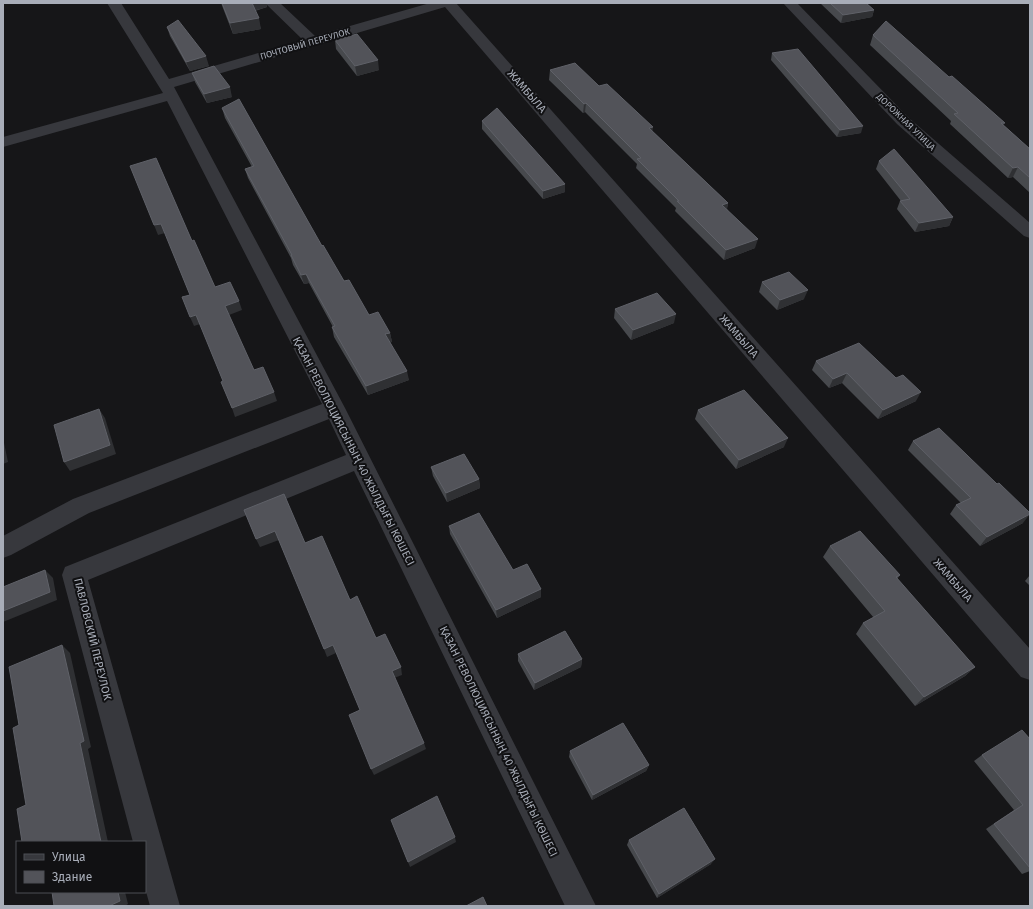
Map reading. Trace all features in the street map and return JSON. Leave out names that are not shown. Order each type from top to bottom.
[{"type":"street","name":"ҚАЗАН РЕВОЛЮЦИЯСЫНЫҢ 40 ЖЫЛДЫҒЫ КӨШЕСІ","points":[[114,3],[168,90],[334,408],[581,906]]},
{"type":"street","points":[[272,3],[312,41]]},
{"type":"street","name":"ПОЧТОВЫЙ ПЕРЕУЛОК","points":[[3,142],[168,90],[312,41],[444,3]]},
{"type":"street","name":"ЖАМБЫЛА","points":[[449,3],[1030,668]]},
{"type":"street","name":"ДОРОЖНАЯ УЛИЦА","points":[[790,3],[903,121],[1030,232]]},
{"type":"street","points":[[3,548],[81,506],[334,408]]},
{"type":"street","name":"ПАВЛОВСКИЙ ПЕРЕУЛОК","points":[[165,906],[74,575],[359,459]]},
{"type":"building","points":[[222,3],[252,3],[259,18],[230,23]]},
{"type":"building","points":[[830,3],[866,3],[874,10],[843,15]]},
{"type":"building","points":[[178,20],[206,56],[186,62],[167,27]]},
{"type":"building","points":[[886,21],[949,77],[952,76],[1005,123],[1001,123],[1030,149],[1030,178],[1018,167],[1013,168],[954,114],[958,113],[873,35]]},
{"type":"building","points":[[357,34],[378,60],[355,66],[335,40]]},
{"type":"building","points":[[798,49],[863,126],[840,130],[772,53]]},
{"type":"building","points":[[575,63],[599,86],[607,84],[653,127],[649,128],[728,203],[722,205],[758,239],[726,250],[637,159],[641,158],[586,103],[584,104],[550,70]]},
{"type":"building","points":[[214,66],[230,87],[204,94],[192,73]]},
{"type":"building","points":[[239,99],[322,246],[323,245],[344,281],[349,280],[369,315],[378,312],[390,333],[385,334],[407,371],[366,386],[332,327],[335,326],[306,274],[301,275],[292,255],[245,169],[254,166],[222,108]]},
{"type":"building","points":[[497,108],[565,184],[543,191],[482,121]]},
{"type":"building","points":[[894,149],[953,217],[919,223],[900,201],[910,199],[879,161]]},
{"type":"building","points":[[156,158],[192,241],[194,240],[215,287],[230,282],[239,301],[225,306],[254,370],[263,367],[274,392],[232,408],[221,382],[223,381],[196,315],[190,317],[182,297],[190,295],[161,224],[154,225],[130,166]]},
{"type":"building","points":[[789,272],[808,290],[780,300],[762,282]]},
{"type":"building","points":[[657,293],[676,314],[633,330],[615,309]]},
{"type":"building","points":[[859,343],[896,378],[903,375],[921,392],[883,410],[847,373],[833,379],[816,361]]},
{"type":"building","points":[[744,390],[788,438],[739,460],[698,410]]},
{"type":"building","points":[[99,409],[110,445],[64,462],[54,425]]},
{"type":"building","points":[[939,428],[997,484],[999,483],[1030,514],[987,537],[956,505],[971,498],[913,441]]},
{"type":"building","points":[[464,454],[479,479],[446,493],[431,467]]},
{"type":"building","points":[[284,494],[305,543],[322,536],[350,600],[357,596],[376,638],[385,634],[401,667],[392,671],[424,743],[371,769],[349,715],[360,710],[333,645],[324,649],[275,531],[256,539],[244,510]]},
{"type":"building","points":[[479,513],[513,570],[527,564],[541,589],[496,610],[449,526]]},
{"type":"building","points":[[860,531],[900,575],[896,577],[975,667],[924,697],[863,623],[885,611],[830,546]]},
{"type":"building","points":[[45,570],[50,592],[3,611],[3,587]]},
{"type":"building","points":[[565,631],[582,659],[535,683],[518,654]]},
{"type":"building","points":[[62,645],[84,741],[80,743],[101,841],[22,841],[17,809],[26,805],[13,728],[19,725],[9,667]]},
{"type":"building","points":[[623,723],[649,765],[593,795],[570,751]]},
{"type":"building","points":[[1022,730],[1030,739],[1030,868],[994,824],[1023,805],[982,755]]},
{"type":"building","points":[[437,796],[455,837],[408,862],[391,820]]},
{"type":"building","points":[[684,808],[715,859],[659,894],[629,840]]},
{"type":"building","points":[[52,893],[118,893],[120,901],[109,906],[54,906]]},
{"type":"building","points":[[483,897],[487,906],[466,906]]}]
